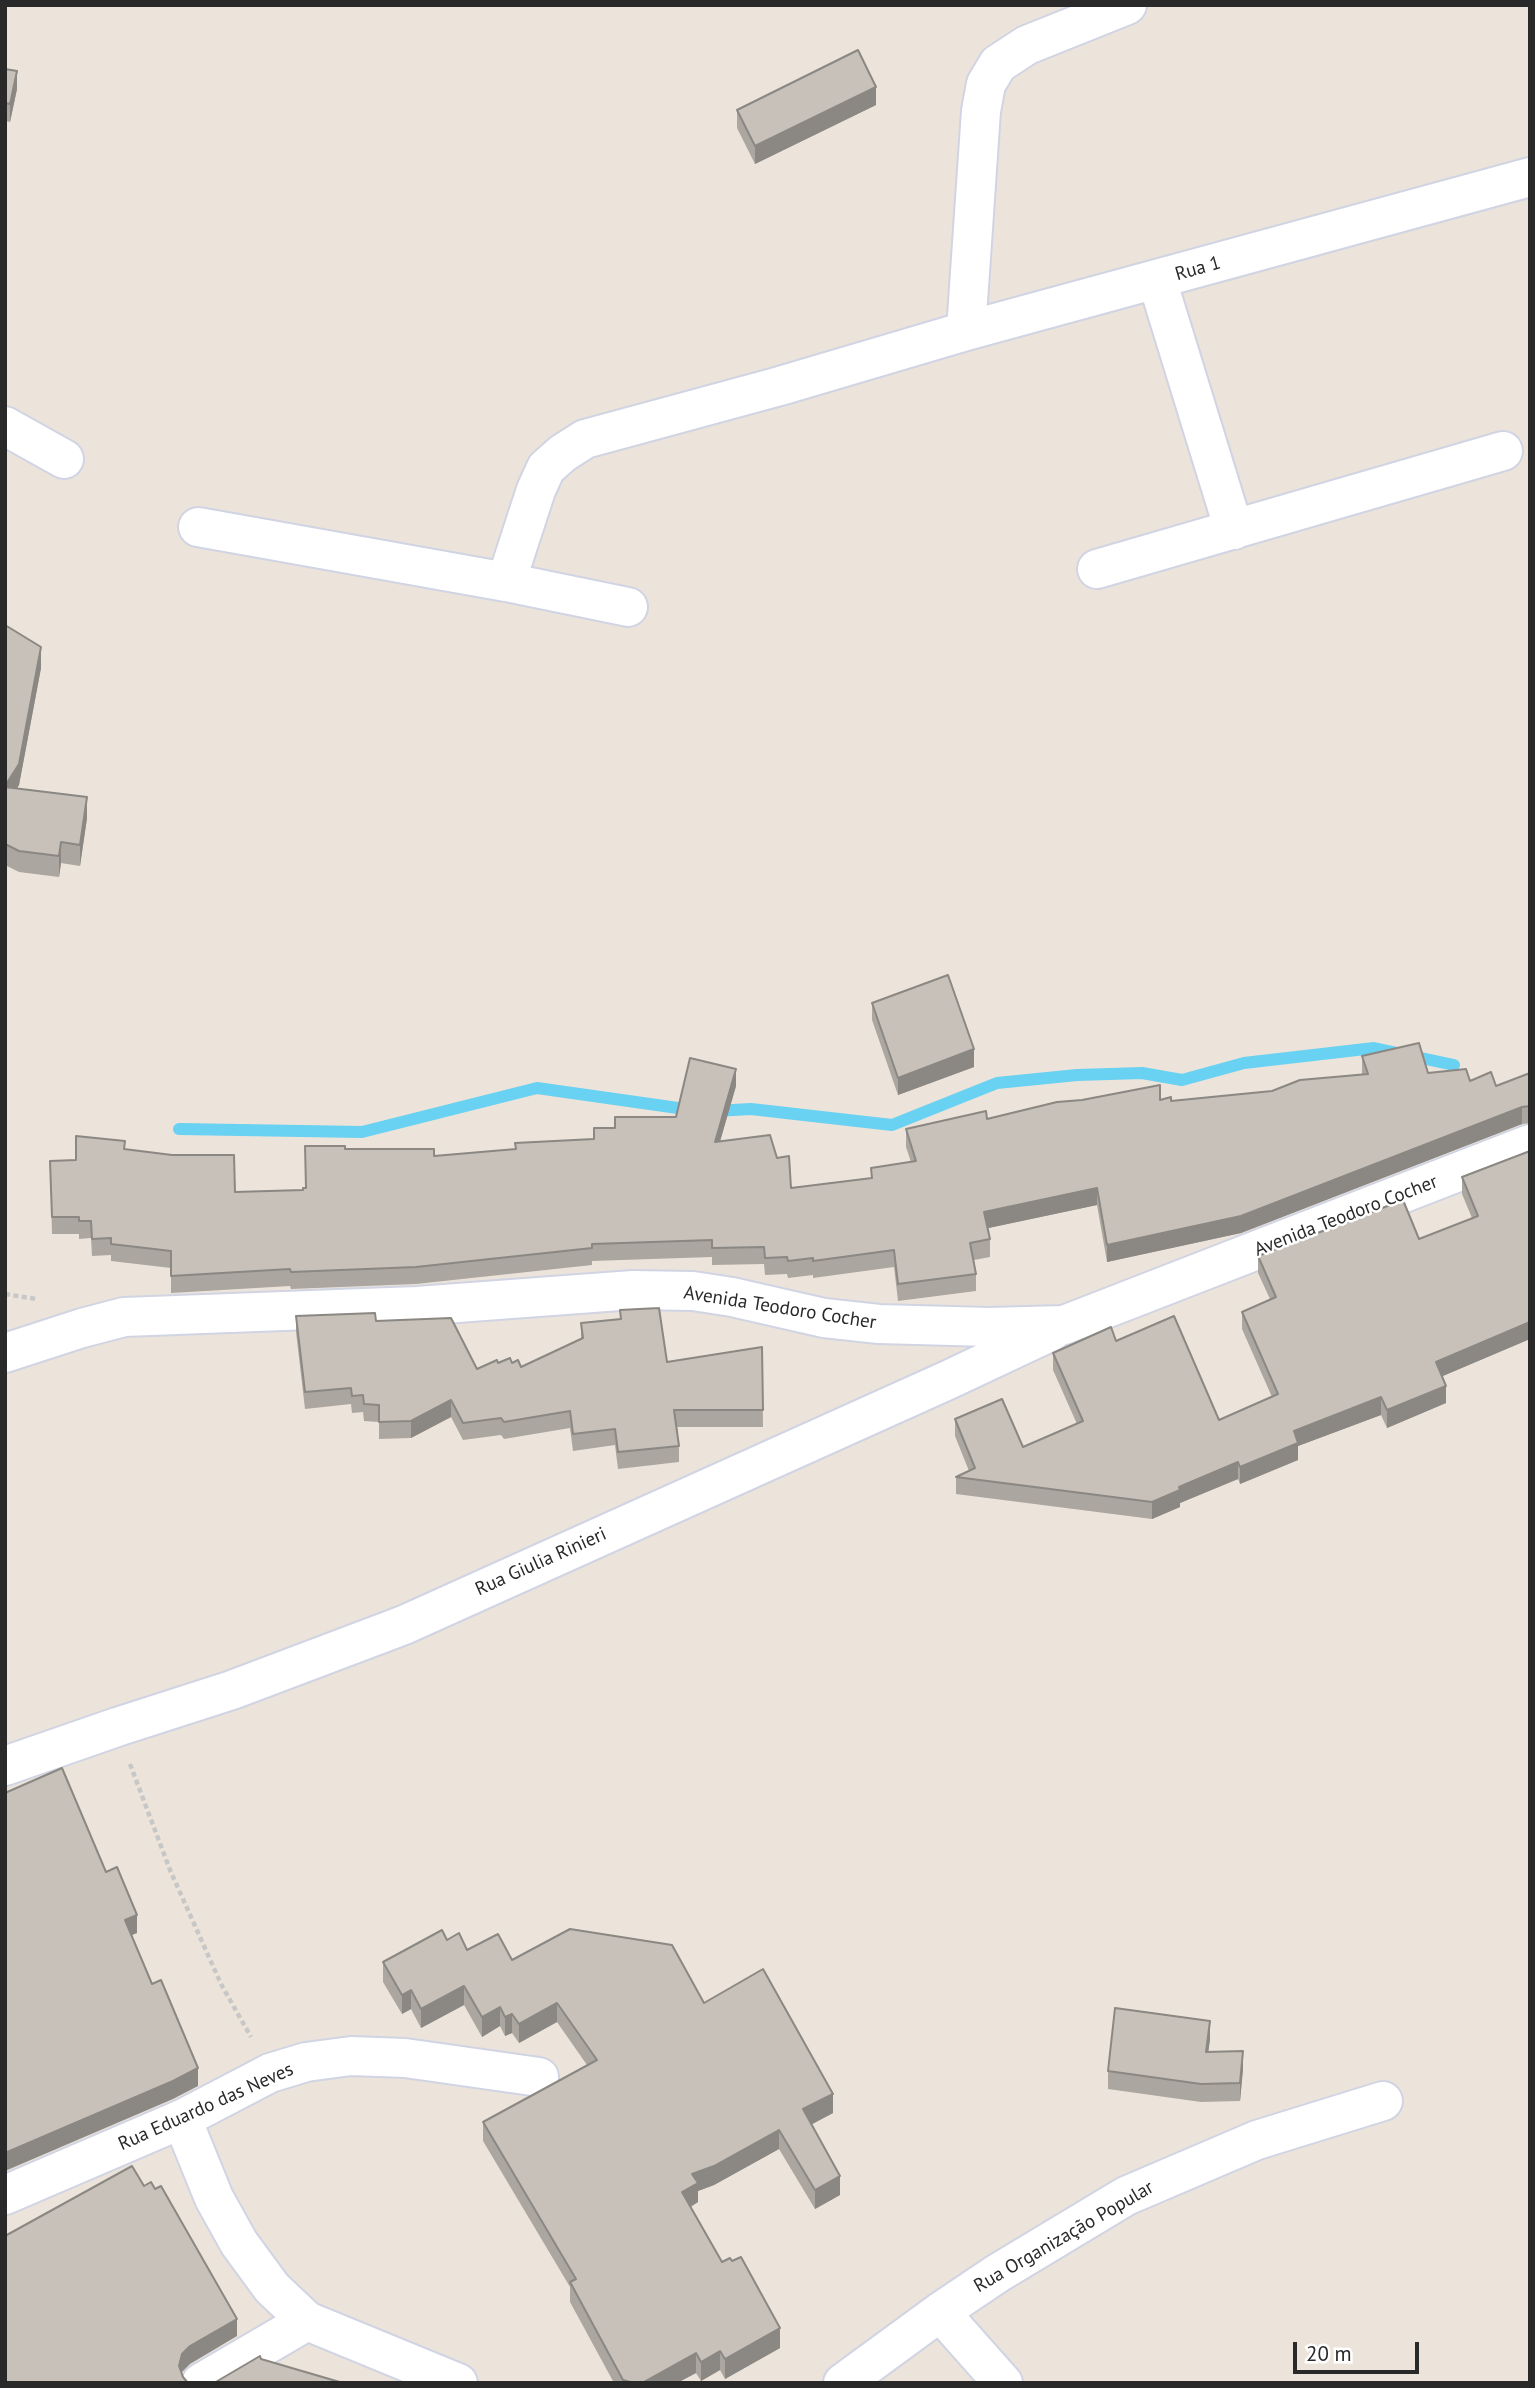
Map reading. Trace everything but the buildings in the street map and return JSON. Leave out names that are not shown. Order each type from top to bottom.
[{"type":"street","points":[[965,331],[981,111],[986,84],[999,64],[1027,45],[1127,5]]},
{"type":"street","name":"Rua 1","points":[[506,582],[546,468],[585,439],[965,331],[1157,281],[1530,177]]},
{"type":"street","points":[[1157,281],[1234,530]]},
{"type":"street","points":[[5,426],[64,459]]},
{"type":"street","points":[[1097,569],[1503,452]]},
{"type":"street","points":[[198,527],[506,582],[628,607]]},
{"type":"street","name":"Avenida Teodoro Cocher","points":[[5,1353],[124,1317],[416,1306],[657,1291],[692,1291],[732,1297],[824,1318],[879,1324],[1064,1325],[1530,1144]]},
{"type":"street","name":"Rua Giulia Rinieri","points":[[5,1766],[232,1690],[404,1625],[1064,1325]]},
{"type":"street","points":[[931,1326],[948,1380]]},
{"type":"street","name":"Rua Eduardo das Neves","points":[[5,2195],[182,2119],[270,2073],[306,2062],[351,2056],[405,2058],[539,2077]]},
{"type":"street","name":"Rua Organização Popular","points":[[843,2383],[940,2312],[1028,2254],[1126,2196],[1258,2140],[1383,2101]]},
{"type":"street","points":[[182,2119],[214,2198],[239,2243],[272,2288],[307,2320],[458,2383]]},
{"type":"street","points":[[940,2312],[1003,2383]]},
{"type":"street","points":[[201,2383],[307,2320]]},
{"type":"path","points":[[117,1727],[170,1870],[221,1984],[270,2073]]},
{"type":"waterway","points":[[714,1111],[751,1109],[892,1125],[997,1083],[1077,1075],[1142,1073],[1182,1080],[1244,1063],[1374,1048],[1454,1065]]},
{"type":"waterway","points":[[179,1129],[362,1132],[537,1088],[692,1110]]}]
